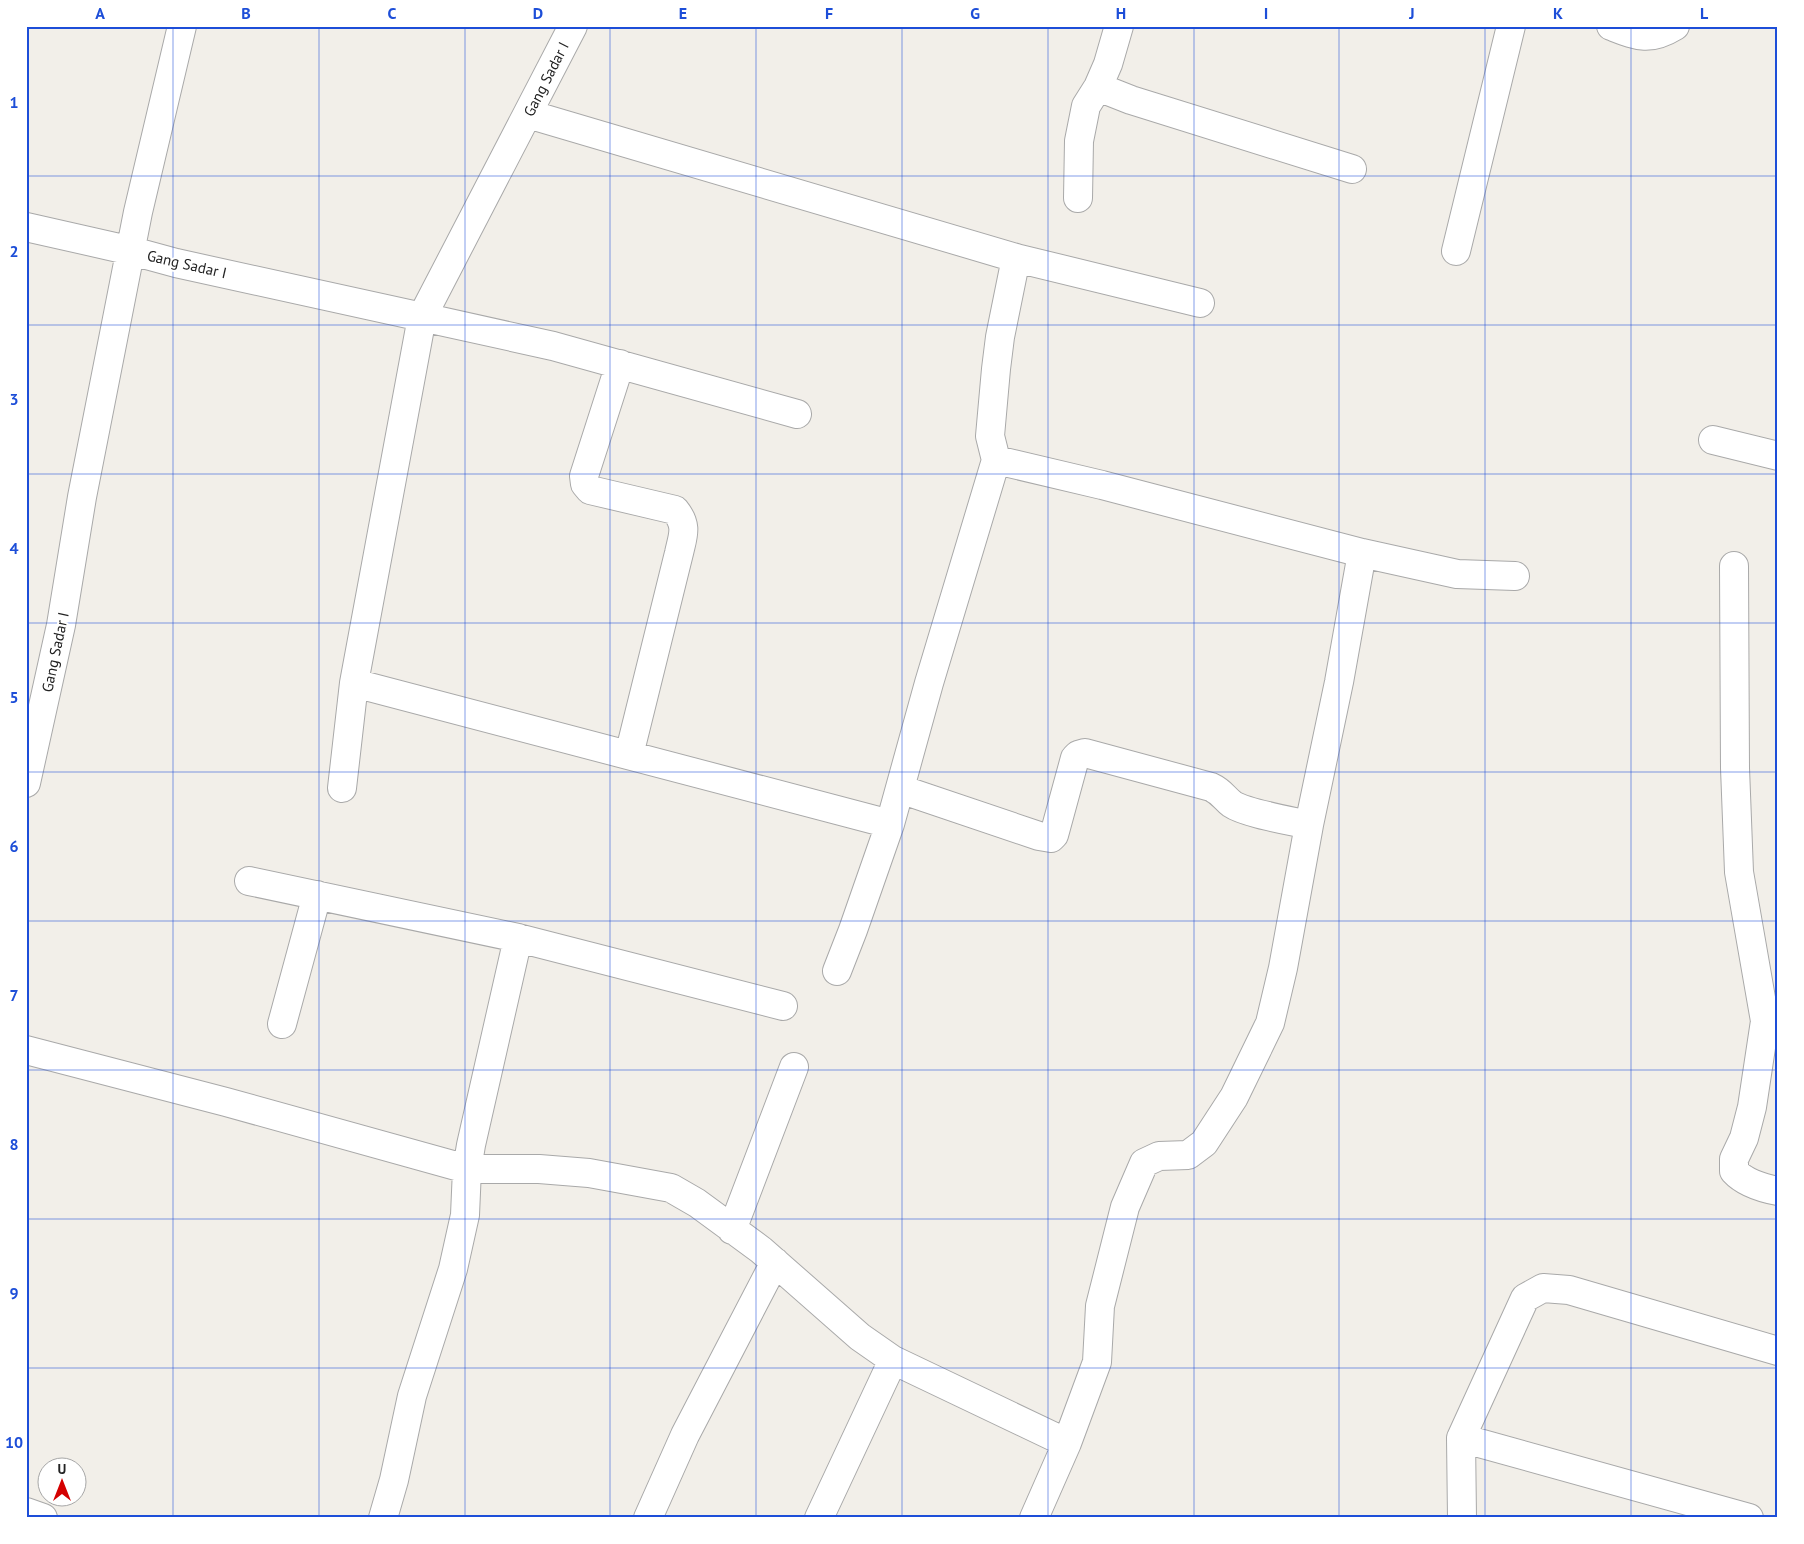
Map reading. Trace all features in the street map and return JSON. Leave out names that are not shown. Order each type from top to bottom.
[{"type":"street","points":[[26,227],[132,251],[138,212],[182,26]]},
{"type":"street","name":"Gang Sadar I","points":[[26,783],[61,625],[82,497],[132,251],[176,263],[422,317],[573,26]]},
{"type":"street","points":[[1078,198],[1080,141],[1086,106],[1098,87],[1108,64],[1119,26]]},
{"type":"street","points":[[1456,251],[1511,26]]},
{"type":"street","points":[[1611,26],[1639,37],[1658,35],[1675,26]]},
{"type":"street","points":[[1098,87],[1140,103],[1352,169]]},
{"type":"street","points":[[528,114],[1016,258],[1200,304]]},
{"type":"street","points":[[837,971],[890,824],[929,683],[996,460],[990,436],[996,369],[1000,337],[1016,258]]},
{"type":"street","points":[[342,788],[354,683],[422,317],[553,346],[797,414]]},
{"type":"street","points":[[620,364],[584,476],[585,484],[590,490],[675,510],[684,523],[684,533],[629,755]]},
{"type":"street","points":[[1713,440],[1778,456]]},
{"type":"street","points":[[996,460],[1362,553],[1457,574],[1515,576]]},
{"type":"street","points":[[1034,1518],[1067,1443],[1096,1362],[1100,1306],[1125,1207],[1144,1163],[1159,1156],[1188,1154],[1204,1143],[1234,1097],[1270,1023],[1283,968],[1362,553]]},
{"type":"street","points":[[1734,566],[1735,768],[1740,872],[1772,1023],[1744,1138],[1734,1159],[1734,1171],[1741,1179],[1778,1191]]},
{"type":"street","points":[[354,683],[890,824]]},
{"type":"street","points":[[900,789],[1039,836],[1051,838],[1054,835],[1075,758],[1078,755],[1085,754],[1211,787],[1220,792],[1232,804],[1243,809],[1309,825]]},
{"type":"street","points":[[249,881],[518,938],[783,1006]]},
{"type":"street","points":[[282,1024],[317,895]]},
{"type":"street","points":[[382,1518],[394,1480],[412,1396],[453,1269],[465,1215],[467,1169],[518,938]]},
{"type":"street","points":[[26,1050],[226,1102],[467,1169],[539,1169],[589,1173],[670,1188],[697,1203],[775,1262],[860,1336],[893,1360],[1067,1443]]},
{"type":"street","points":[[732,1230],[794,1067]]},
{"type":"street","points":[[648,1518],[685,1435],[775,1262]]},
{"type":"street","points":[[1462,1518],[1461,1438],[1525,1298],[1543,1288],[1569,1290],[1778,1351]]},
{"type":"street","points":[[819,1518],[893,1360]]},
{"type":"street","points":[[1461,1438],[1749,1518]]},
{"type":"street","points":[[26,1512],[43,1518]]}]
